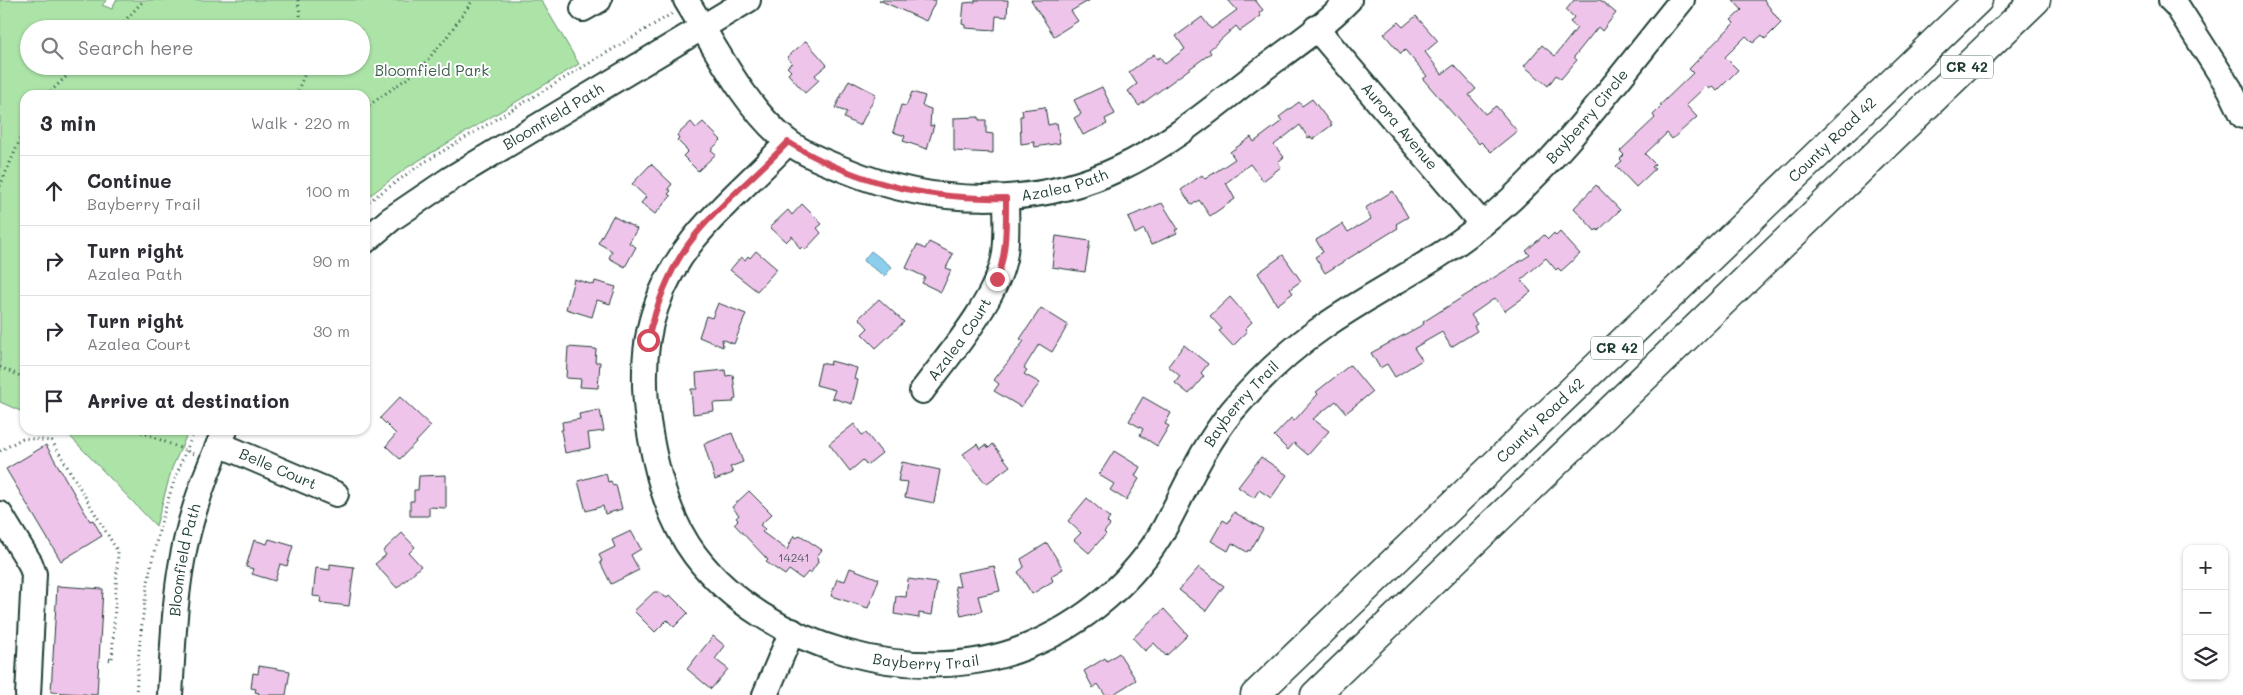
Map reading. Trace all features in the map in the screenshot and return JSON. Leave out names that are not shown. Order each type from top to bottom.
[{"type":"highway","name":"County Road 42","points":[[1255,695],[1978,0]]},
{"type":"highway","name":"CR 42","points":[[1315,695],[2036,0]]},
{"type":"street","name":"Bloomfield Path","points":[[370,237],[391,219],[450,179],[748,0]]},
{"type":"street","name":"Azalea Path","points":[[687,2],[757,111],[788,142],[809,155],[864,178],[902,190],[954,197],[1006,198],[1044,193],[1071,186],[1119,169],[1142,157],[1180,132],[1316,28],[1349,0]]},
{"type":"street","name":"Bayberry Circle","points":[[1482,224],[1513,199],[1547,164],[1682,0]]},
{"type":"street","points":[[2179,2],[2230,89],[2243,116]]},
{"type":"street","name":"Aurora Avenue","points":[[1316,28],[1482,224]]},
{"type":"street","name":"Bayberry Trail","points":[[788,142],[696,234],[680,257],[656,307],[648,340],[645,372],[646,404],[657,468],[667,499],[681,532],[694,554],[734,596],[769,620],[792,631],[828,646],[878,660],[946,663],[970,661],[1022,649],[1069,625],[1112,593],[1149,551],[1164,528],[1201,454],[1218,429],[1254,385],[1274,365],[1322,328],[1438,256],[1482,224]]},
{"type":"street","name":"Azalea Court","points":[[922,392],[988,297],[997,279],[1004,259],[1006,198]]},
{"type":"street","name":"Bloomfield Path","points":[[170,695],[175,612],[182,561],[195,509],[218,445]]},
{"type":"street","name":"Belle Court","points":[[218,445],[336,494]]},
{"type":"street","points":[[0,514],[30,563],[34,574],[28,695]]},
{"type":"street","points":[[766,695],[792,631]]},
{"type":"path","points":[[125,20],[144,0]]},
{"type":"path","points":[[298,0],[301,20]]},
{"type":"path","points":[[370,104],[419,70],[446,38],[473,0]]},
{"type":"path","points":[[370,200],[423,163],[687,2]]},
{"type":"path","points":[[52,90],[68,75]]},
{"type":"path","points":[[298,90],[304,75]]},
{"type":"path","points":[[0,186],[20,140]]},
{"type":"path","points":[[0,367],[20,376]]},
{"type":"path","points":[[149,435],[186,450],[218,445]]},
{"type":"path","points":[[136,695],[139,643],[151,565],[162,515],[193,435]]},
{"type":"path","points":[[0,452],[23,438],[52,441],[118,552],[112,660],[105,659]]},
{"type":"green space","name":"Bloomfield Park","points":[[0,0],[107,0],[102,5],[112,9],[116,0],[541,0],[579,64],[408,167],[370,195],[370,90],[20,90],[20,411],[0,402]]},
{"type":"green space","points":[[69,435],[187,435],[172,468],[156,526]]},
{"type":"water","points":[[871,251],[892,267],[885,276],[863,261]]},
{"type":"building","points":[[879,0],[936,0],[926,21]]},
{"type":"building","points":[[975,0],[1008,0],[1007,17],[996,16],[995,30],[965,28],[965,25],[962,24],[964,3],[975,2]]},
{"type":"building","points":[[1031,0],[1090,0],[1071,11],[1078,21],[1054,36]]},
{"type":"building","points":[[1228,0],[1255,0],[1263,10],[1259,13],[1261,16],[1240,31],[1236,26],[1209,50],[1211,53],[1139,106],[1128,91],[1137,84],[1129,72],[1154,54],[1157,59],[1160,57],[1165,64],[1185,49],[1176,36],[1202,17],[1211,29],[1237,10]]},
{"type":"building","points":[[1574,0],[1600,0],[1616,13],[1602,31],[1598,27],[1574,57],[1577,60],[1561,79],[1556,75],[1548,86],[1524,66],[1542,45],[1555,56],[1577,28],[1570,22],[1574,17],[1566,10]]},
{"type":"building","points":[[1733,0],[1764,0],[1781,23],[1765,39],[1762,35],[1753,43],[1746,36],[1725,57],[1738,70],[1717,91],[1712,87],[1709,89],[1706,86],[1686,105],[1697,117],[1672,139],[1667,133],[1645,154],[1655,164],[1652,167],[1655,169],[1636,187],[1616,166],[1622,161],[1620,159],[1624,155],[1620,151],[1655,118],[1653,115],[1662,106],[1660,105],[1693,73],[1689,69],[1734,23],[1731,20],[1742,10]]},
{"type":"building","points":[[1416,16],[1438,41],[1425,52],[1442,74],[1454,65],[1476,89],[1469,95],[1485,114],[1496,106],[1517,131],[1491,152],[1481,142],[1479,144],[1423,79],[1427,76],[1405,50],[1401,54],[1384,34],[1398,22],[1403,27]]},
{"type":"building","points":[[806,41],[827,65],[815,75],[819,80],[805,93],[788,74],[791,71],[787,67],[792,63],[787,57]]},
{"type":"building","points":[[849,80],[876,94],[860,126],[844,118],[847,112],[835,108]]},
{"type":"building","points":[[1102,87],[1115,114],[1105,119],[1107,124],[1083,135],[1074,118],[1081,114],[1074,100]]},
{"type":"building","points":[[912,92],[925,96],[922,106],[931,109],[930,126],[934,125],[927,149],[903,141],[905,136],[893,132],[901,105],[906,106]]},
{"type":"building","points":[[1312,99],[1332,125],[1313,139],[1308,138],[1300,125],[1274,145],[1284,157],[1278,162],[1281,167],[1263,181],[1250,164],[1226,183],[1235,199],[1210,216],[1199,200],[1192,205],[1181,190],[1202,175],[1205,179],[1235,159],[1230,152],[1251,137],[1254,142],[1282,121],[1279,117],[1299,102],[1302,106]]},
{"type":"building","points":[[1045,107],[1048,125],[1057,123],[1060,143],[1035,147],[1034,142],[1021,144],[1020,116],[1023,116],[1022,110]]},
{"type":"building","points":[[979,117],[979,120],[986,120],[986,133],[993,134],[993,153],[954,151],[954,118]]},
{"type":"building","points":[[691,122],[696,128],[703,122],[721,140],[711,150],[716,154],[698,171],[683,156],[688,151],[677,140],[679,138],[677,135]]},
{"type":"building","points":[[651,164],[672,184],[668,189],[671,191],[668,194],[671,196],[655,214],[641,203],[646,197],[632,184]]},
{"type":"building","points":[[1596,185],[1620,210],[1598,231],[1597,229],[1595,231],[1574,208]]},
{"type":"building","points":[[1393,191],[1408,217],[1396,224],[1398,228],[1325,273],[1315,257],[1323,252],[1316,240],[1342,224],[1348,232],[1371,219],[1365,208]]},
{"type":"building","points":[[1162,203],[1178,229],[1175,230],[1177,233],[1151,245],[1144,229],[1135,234],[1128,217]]},
{"type":"building","points":[[802,204],[822,224],[817,228],[821,233],[805,250],[802,247],[800,249],[792,236],[786,242],[770,227],[788,210],[792,215]]},
{"type":"building","points":[[613,216],[637,229],[629,243],[636,247],[625,267],[609,258],[612,251],[598,243]]},
{"type":"building","points":[[1560,232],[1580,254],[1561,271],[1558,268],[1556,270],[1546,258],[1521,280],[1531,292],[1505,311],[1495,298],[1471,315],[1477,324],[1474,326],[1477,331],[1451,347],[1442,332],[1414,348],[1422,360],[1395,377],[1387,364],[1380,368],[1371,353],[1424,324],[1423,322],[1530,255],[1526,251],[1544,235],[1548,239],[1554,233],[1556,236]]},
{"type":"building","points":[[1056,236],[1090,241],[1085,272],[1052,267]]},
{"type":"building","points":[[929,242],[953,254],[946,268],[951,270],[941,292],[922,283],[925,277],[906,268],[917,245],[925,249]]},
{"type":"building","points":[[756,251],[777,269],[757,291],[730,270],[741,257],[745,260],[748,256],[750,258]]},
{"type":"building","points":[[1283,255],[1301,281],[1290,289],[1293,293],[1277,305],[1258,273]]},
{"type":"building","points":[[574,279],[594,285],[595,281],[616,287],[610,304],[597,300],[592,317],[566,309]]},
{"type":"building","points":[[1230,297],[1252,322],[1245,329],[1247,332],[1233,346],[1219,331],[1222,329],[1210,316]]},
{"type":"building","points":[[879,299],[904,322],[876,348],[862,334],[868,328],[859,318]]},
{"type":"building","points":[[718,303],[746,314],[734,344],[722,339],[723,347],[699,337],[706,316],[712,318]]},
{"type":"building","points":[[1041,308],[1068,325],[1052,352],[1039,344],[1024,368],[1027,370],[1024,374],[1040,383],[1021,407],[994,391],[999,384],[994,380],[1024,341],[1020,339]]},
{"type":"building","points":[[1184,345],[1208,364],[1201,373],[1204,376],[1189,394],[1175,383],[1180,376],[1168,366]]},
{"type":"building","points":[[568,347],[596,349],[595,362],[600,362],[598,388],[580,387],[581,379],[566,378]]},
{"type":"building","points":[[831,361],[857,368],[854,379],[858,380],[852,404],[832,398],[835,390],[816,385],[821,363],[830,365]]},
{"type":"building","points":[[1350,365],[1372,392],[1346,413],[1336,401],[1313,419],[1329,431],[1308,455],[1294,443],[1288,450],[1274,436],[1291,418],[1294,421],[1318,394],[1316,392]]},
{"type":"building","points":[[725,370],[726,376],[733,375],[736,399],[733,400],[734,402],[713,403],[714,411],[693,414],[691,389],[697,389],[696,373]]},
{"type":"building","points":[[400,397],[431,426],[400,459],[386,446],[396,434],[380,418]]},
{"type":"building","points":[[1143,397],[1171,413],[1165,424],[1169,426],[1157,446],[1140,435],[1143,429],[1129,421]]},
{"type":"building","points":[[600,410],[604,431],[588,433],[590,448],[565,453],[561,430],[563,430],[562,422],[580,419],[579,414]]},
{"type":"building","points":[[854,424],[862,435],[866,433],[882,453],[867,465],[863,460],[850,471],[829,444]]},
{"type":"building","points":[[732,433],[743,462],[730,467],[733,473],[715,480],[704,444]]},
{"type":"building","points":[[977,444],[980,449],[986,445],[989,448],[993,444],[1010,466],[986,484],[963,454]]},
{"type":"building","points":[[46,445],[90,521],[93,520],[102,536],[61,561],[6,469]]},
{"type":"building","points":[[1114,451],[1140,467],[1135,476],[1139,479],[1126,500],[1110,490],[1114,484],[1099,475]]},
{"type":"building","points":[[1261,457],[1287,475],[1271,498],[1259,490],[1254,498],[1238,487]]},
{"type":"building","points":[[902,462],[940,470],[934,503],[905,497],[908,482],[898,481]]},
{"type":"building","points":[[606,473],[608,482],[611,481],[613,486],[616,485],[622,509],[605,514],[603,506],[586,511],[578,481]]},
{"type":"building","points":[[446,475],[446,508],[429,507],[429,516],[410,516],[410,501],[414,501],[414,490],[418,490],[419,476]]},
{"type":"building","points":[[749,491],[772,514],[760,525],[765,529],[762,532],[787,550],[794,535],[797,538],[800,535],[822,550],[817,556],[818,562],[810,574],[808,572],[802,579],[789,570],[785,575],[766,562],[768,560],[734,524],[738,520],[736,518],[739,515],[732,507]]},
{"type":"building","points":[[1087,498],[1110,518],[1107,522],[1110,525],[1104,532],[1106,534],[1089,553],[1074,540],[1081,533],[1068,521]]},
{"type":"building","points":[[1234,512],[1263,529],[1250,551],[1248,550],[1247,552],[1232,543],[1228,551],[1211,541],[1223,520],[1228,523]]},
{"type":"building","points":[[631,531],[641,549],[631,555],[639,570],[611,584],[600,562],[602,561],[599,555],[615,547],[612,540]]},
{"type":"building","points":[[402,533],[415,547],[409,553],[421,566],[397,588],[375,564],[386,555],[383,551]]},
{"type":"building","points":[[269,539],[293,546],[287,566],[280,564],[275,581],[252,574],[254,569],[246,567],[254,540],[267,544]]},
{"type":"building","points":[[1047,543],[1063,569],[1051,576],[1053,581],[1032,594],[1018,572],[1024,567],[1021,559]]},
{"type":"building","points":[[330,564],[354,567],[349,606],[323,603],[320,602],[321,597],[313,596],[316,568],[330,570]]},
{"type":"building","points":[[994,566],[1000,591],[978,596],[982,611],[961,616],[955,586],[960,587],[957,573]]},
{"type":"building","points":[[1199,567],[1224,586],[1206,611],[1179,590]]},
{"type":"building","points":[[850,568],[879,579],[868,608],[831,596],[837,579],[845,581]]},
{"type":"building","points":[[908,579],[937,583],[932,615],[919,613],[919,618],[894,614],[896,596],[906,597]]},
{"type":"building","points":[[57,586],[103,589],[97,695],[51,692]]},
{"type":"building","points":[[654,592],[658,592],[667,598],[670,595],[688,613],[674,627],[667,620],[655,632],[634,611]]},
{"type":"building","points":[[1164,609],[1188,635],[1166,656],[1154,643],[1145,651],[1133,638]]},
{"type":"building","points":[[713,636],[725,646],[715,659],[728,669],[711,689],[687,669]]},
{"type":"building","points":[[1119,653],[1136,680],[1112,695],[1105,695],[1098,684],[1093,688],[1084,671],[1105,658],[1107,661]]},
{"type":"building","points":[[259,666],[290,671],[286,695],[258,695],[259,693],[255,692],[256,689],[251,688],[253,673],[258,674]]},
{"type":"route","points":[[648,340],[656,307],[667,281],[680,257],[696,234],[788,142],[809,155],[839,168],[902,190],[954,197],[1006,198],[1004,259],[997,279]]}]
